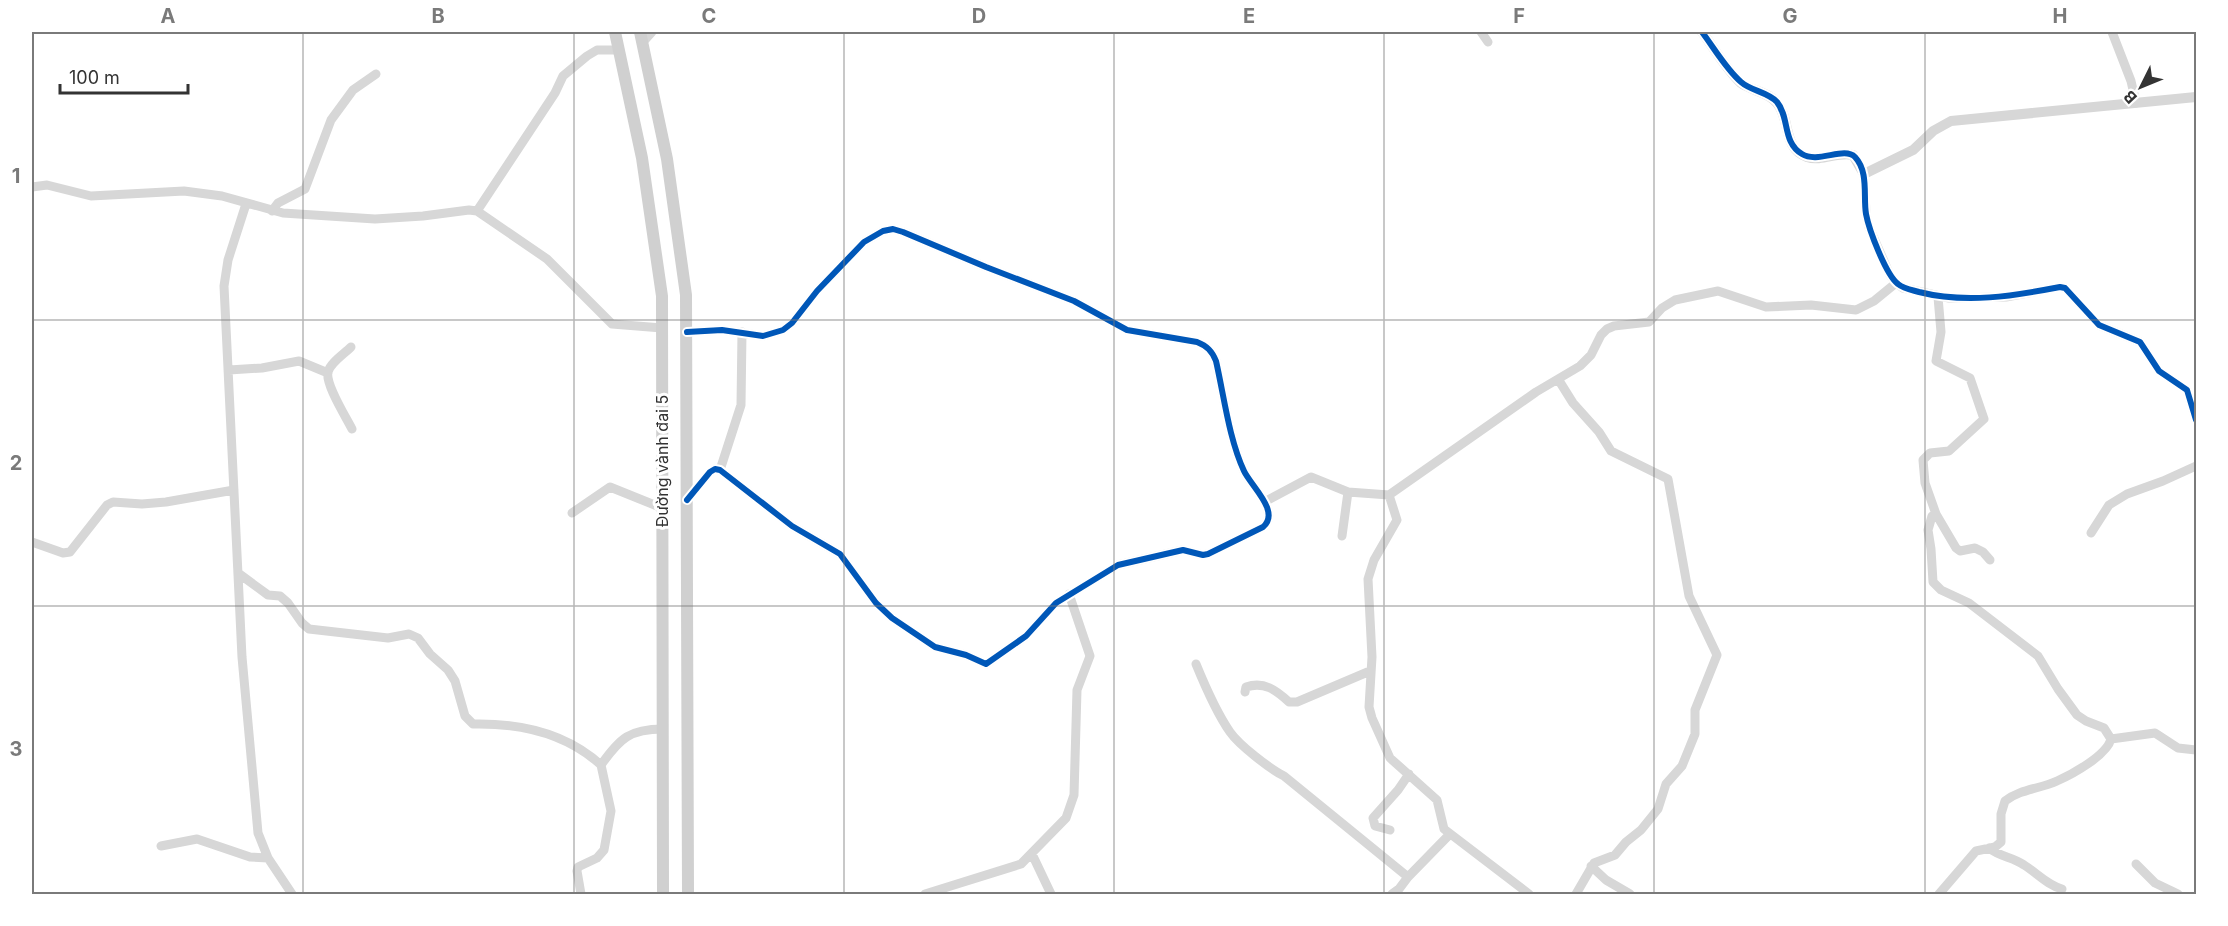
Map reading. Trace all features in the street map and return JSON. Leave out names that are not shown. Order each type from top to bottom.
[{"type":"main road","name":"Đường vành đai 5","points":[[615,32],[642,158],[662,296],[663,894]]},
{"type":"main road","name":"Đường vành đai 5","points":[[641,37],[667,159],[687,296],[688,894]]},
{"type":"street","points":[[641,37],[652,32]]},
{"type":"street","points":[[1481,32],[1488,42]]},
{"type":"street","points":[[1702,32],[1742,83],[1777,102],[1787,135],[1799,152],[1807,157],[1816,158],[1846,153],[1852,155],[1864,174],[1869,227],[1890,275],[1896,283],[1903,288],[1938,297],[1998,298],[2065,288],[2099,325],[2140,342],[2159,370],[2187,390],[2191,396],[2196,420]]},
{"type":"street","points":[[2112,32],[2131,81],[2136,103]]},
{"type":"street","points":[[477,211],[555,93],[563,76],[597,50],[619,50]]},
{"type":"street","points":[[272,211],[278,203],[305,189],[332,120],[353,90],[376,74]]},
{"type":"street","points":[[1864,174],[1917,148],[1933,131],[1951,121],[2196,97]]},
{"type":"street","points":[[32,187],[47,185],[91,196],[184,190],[222,196],[272,211],[386,219],[477,211],[547,259],[612,324],[662,328]]},
{"type":"street","points":[[246,204],[225,273],[224,286],[242,657],[256,821],[268,858],[292,894]]},
{"type":"street","points":[[687,332],[722,330],[763,336],[783,330],[792,323],[817,291],[864,242],[883,231],[893,229],[903,232],[1074,301],[1127,330],[1205,345],[1212,352],[1216,361],[1239,461],[1252,485],[1266,501],[1269,517],[1268,523],[1208,554],[1183,550],[1126,562],[1056,603],[1026,636],[990,662],[982,663],[966,655],[942,650],[900,623],[883,610],[840,554],[792,526],[720,470],[715,469],[710,472],[687,500]]},
{"type":"street","points":[[1266,501],[1311,477],[1348,492],[1389,495],[1536,392],[1586,361],[1607,329],[1614,326],[1649,322],[1662,308],[1675,300],[1718,291],[1766,307],[1811,305],[1856,310],[1874,302],[1896,283]]},
{"type":"street","points":[[1938,297],[1941,332],[1936,360],[1970,378],[1984,419],[1949,451],[1930,453],[1923,460],[1925,483],[1936,514],[1954,545],[1960,551],[1975,548],[1983,552],[1990,560]]},
{"type":"street","points":[[720,470],[741,405],[742,332]]},
{"type":"street","points":[[351,348],[331,367],[328,373],[331,387],[352,429]]},
{"type":"street","points":[[229,370],[262,368],[299,361],[328,373]]},
{"type":"street","points":[[1558,379],[1573,403],[1599,432],[1611,451],[1668,479],[1689,596],[1717,655],[1695,710],[1695,734],[1682,765],[1665,784],[1658,809],[1641,831],[1626,842],[1615,855],[1596,861],[1591,866],[1576,894]]},
{"type":"street","points":[[2091,533],[2109,505],[2143,487],[2196,466]]},
{"type":"street","points":[[572,513],[610,487],[662,508]]},
{"type":"street","points":[[32,542],[63,553],[70,552],[107,505],[113,502],[142,504],[234,490]]},
{"type":"street","points":[[1342,536],[1348,492]]},
{"type":"street","points":[[1389,495],[1397,520],[1374,560],[1368,579],[1372,649],[1369,707],[1372,718],[1390,758],[1437,800],[1441,822],[1449,836],[1529,894]]},
{"type":"street","points":[[1936,514],[1932,516],[1928,530],[1932,549],[1931,577],[1936,587],[1970,603],[2038,656],[2077,715],[2081,719],[2104,728],[2112,739]]},
{"type":"street","points":[[238,573],[268,595],[280,596],[309,629],[388,638],[409,634],[418,638],[430,654],[448,670],[455,681],[465,716],[473,724],[521,727],[560,738],[588,753],[601,765],[611,811],[604,850],[597,858],[578,867],[581,894]]},
{"type":"street","points":[[931,893],[1014,867],[1032,854],[1066,818],[1074,795],[1077,690],[1090,656],[1069,594]]},
{"type":"street","points":[[1196,664],[1234,737],[1408,877]]},
{"type":"street","points":[[1245,692],[1246,687],[1250,685],[1264,685],[1277,691],[1289,702],[1297,702],[1370,671]]},
{"type":"street","points":[[601,765],[626,736],[643,729],[663,729]]},
{"type":"street","points":[[2112,739],[2156,733],[2178,748],[2196,750]]},
{"type":"street","points":[[1939,894],[1973,853],[1995,847],[2001,842],[2001,814],[2005,801],[2025,790],[2059,780],[2101,755],[2112,739]]},
{"type":"street","points":[[1390,830],[1375,825],[1373,818],[1409,774]]},
{"type":"street","points":[[1392,894],[1449,836]]},
{"type":"street","points":[[161,846],[196,839],[250,857],[268,858]]},
{"type":"street","points":[[1989,848],[1999,856],[2023,864],[2048,884],[2062,889]]},
{"type":"street","points":[[1032,854],[1051,894]]},
{"type":"street","points":[[2136,864],[2155,883],[2178,894]]},
{"type":"street","points":[[1591,866],[1606,880],[1630,894]]},
{"type":"cycle path","points":[[1702,32],[1725,65],[1741,82],[1777,102],[1784,115],[1791,143],[1802,154],[1815,157],[1844,153],[1855,157],[1864,177],[1866,214],[1871,230],[1883,262],[1898,284],[1908,289],[1954,298],[2007,296],[2065,288],[2099,325],[2140,342],[2159,371],[2187,390],[2196,420]]},
{"type":"cycle path","points":[[687,332],[722,330],[763,336],[783,330],[792,323],[817,291],[864,242],[883,231],[893,229],[903,232],[1074,301],[1127,330],[1197,342],[1206,347],[1216,361],[1239,459],[1244,471],[1263,499],[1269,514],[1268,521],[1263,527],[1208,554],[1183,550],[1118,565],[1056,603],[1026,636],[986,664],[966,655],[935,647],[892,618],[876,603],[840,554],[792,526],[720,470],[715,469],[710,472],[687,500]]}]
